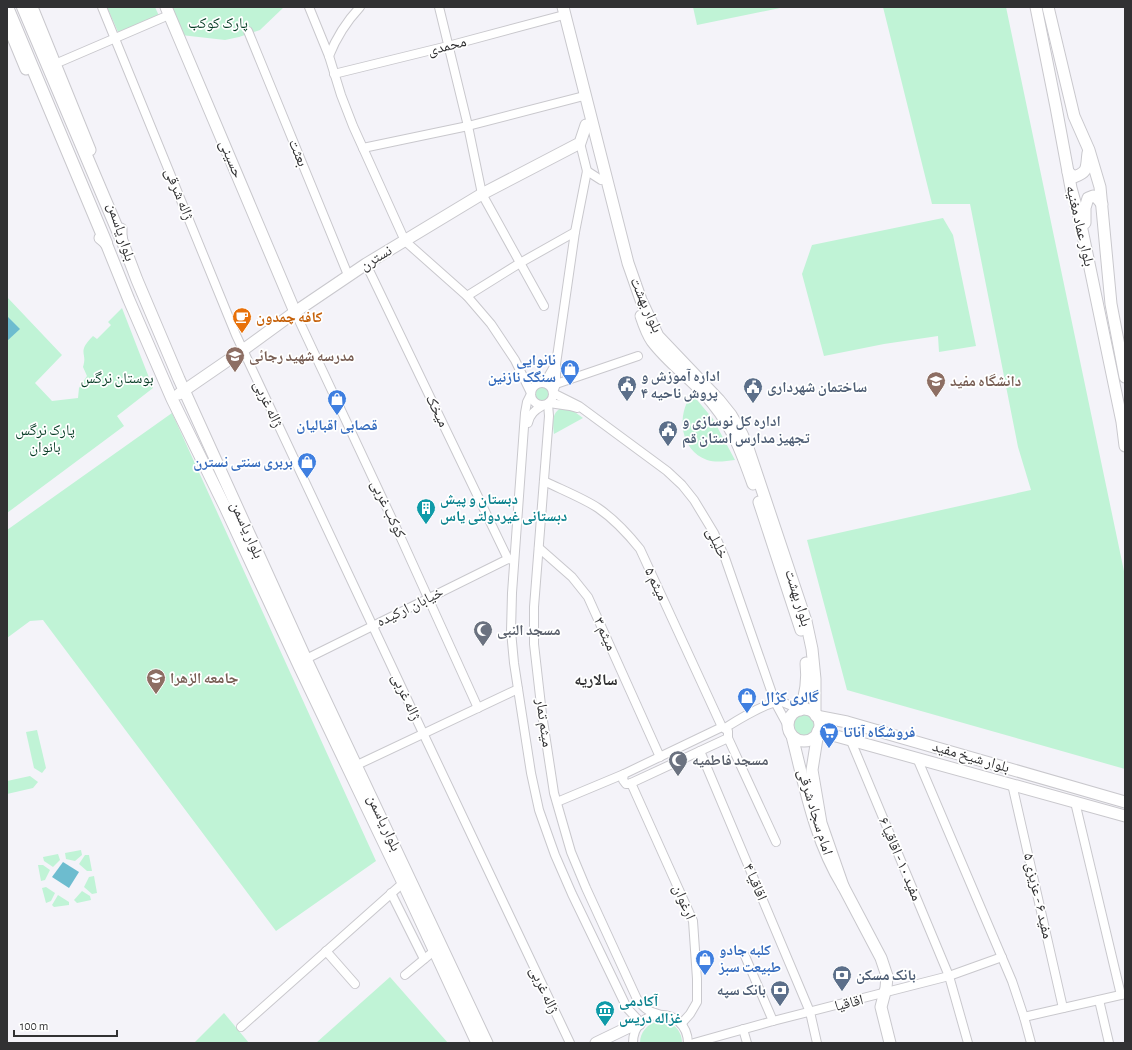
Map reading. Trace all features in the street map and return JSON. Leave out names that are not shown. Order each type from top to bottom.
[{"type":"main road","points":[[7,7],[106,243]]},
{"type":"main road","points":[[23,7],[121,238]]},
{"type":"street","name":"بلوار یاسمن","points":[[32,7],[121,227],[121,238],[156,327],[306,659],[357,765],[407,881],[434,950],[477,1043]]},
{"type":"street","name":"ژاله شرقی","points":[[102,7],[243,350]]},
{"type":"street","points":[[309,7],[329,56],[340,95],[405,241],[467,296],[502,338],[525,381],[534,389]]},
{"type":"street","points":[[329,56],[341,33],[360,7]]},
{"type":"street","points":[[439,7],[468,126],[482,194],[544,306]]},
{"type":"street","name":"بلوار عماد مغنیه","points":[[1036,7],[1068,172],[1084,239],[1122,422],[1125,446]]},
{"type":"street","name":"بلوار عماد مغنیه","points":[[1048,7],[1074,116],[1088,150],[1100,187],[1111,304],[1125,377]]},
{"type":"street","name":"محمدی","points":[[334,74],[448,46],[560,10]]},
{"type":"street","name":"بلوار بهشت","points":[[560,10],[586,124],[622,266],[646,330],[652,341],[667,358],[713,404],[735,437],[747,466],[799,622],[807,676],[805,695],[800,710]]},
{"type":"street","name":"بلوار بهشت","points":[[560,10],[628,263],[641,300],[658,336],[708,387],[731,415],[742,434],[754,462],[806,621],[812,649],[816,715]]},
{"type":"street","points":[[55,64],[115,38],[168,11]]},
{"type":"street","name":"حسینی","points":[[168,11],[295,312]]},
{"type":"street","name":"بلوار یاسمن","points":[[7,23],[99,237],[106,243],[172,399],[225,507],[300,668],[487,1043]]},
{"type":"street","name":"بعثت","points":[[248,31],[348,275]]},
{"type":"street","points":[[363,148],[468,126],[580,97]]},
{"type":"street","points":[[524,443],[530,415],[552,399],[556,384],[556,364],[575,232],[587,171],[580,143],[586,124]]},
{"type":"street","name":"نسترن","points":[[172,399],[348,275],[482,194],[580,143]]},
{"type":"street","points":[[1068,172],[1074,177],[1086,172],[1088,150]]},
{"type":"street","points":[[587,171],[601,180]]},
{"type":"street","points":[[1084,239],[1085,208],[1088,198],[1093,196],[1098,198],[1102,204]]},
{"type":"street","points":[[467,296],[520,263],[575,232]]},
{"type":"street","name":"میخک","points":[[366,264],[511,560]]},
{"type":"street","name":"کوکب غربی","points":[[295,312],[400,536],[478,708]]},
{"type":"street","name":"ژاله غربی","points":[[243,350],[570,1043]]},
{"type":"street","points":[[556,384],[638,356]]},
{"type":"street","points":[[524,443],[527,402],[534,389],[548,377],[556,364]]},
{"type":"street","points":[[543,383],[549,386],[553,393],[579,406],[602,422],[579,409],[570,406],[535,403],[531,397],[534,389],[543,383]]},
{"type":"street","name":"میثم تمار","points":[[546,404],[544,481],[534,607],[534,644],[542,714],[557,802],[571,852],[637,999],[643,1007],[651,1013],[671,1016],[682,1024]]},
{"type":"street","name":"خلیلی","points":[[602,422],[667,471],[682,485],[704,516],[725,558],[775,702],[790,731]]},
{"type":"street","name":"میثم تمار","points":[[524,443],[511,560],[511,631],[531,773],[546,834],[572,894],[626,1008],[640,1024]]},
{"type":"street","name":"میثم ۵","points":[[544,481],[597,507],[624,530],[640,549],[723,727],[728,731],[728,738],[776,842]]},
{"type":"street","name":"میثم ۳","points":[[539,548],[572,577],[588,597],[660,757]]},
{"type":"street","name":"خیابان ارکیده","points":[[306,659],[427,598],[511,560]]},
{"type":"street","points":[[357,765],[518,689]]},
{"type":"street","points":[[557,802],[624,774],[775,702],[782,702],[800,710]]},
{"type":"street","points":[[808,710],[816,715],[819,723],[818,732],[809,740],[797,739],[790,731],[791,716],[794,712],[808,710]]},
{"type":"street","name":"بلوار شیخ مفید","points":[[816,715],[847,722],[1125,802]]},
{"type":"street","name":"امام سجاد شرقی","points":[[790,731],[818,833],[834,872],[844,886]]},
{"type":"street","name":"بلوار شیخ مفید","points":[[818,732],[1125,816]]},
{"type":"street","name":"امام سجاد شرقی","points":[[818,732],[812,770],[821,823],[844,886],[881,958],[887,976],[886,988],[881,1007],[890,1043]]},
{"type":"street","points":[[631,783],[728,738]]},
{"type":"street","name":"مفید ۱۰ - اقاقیا ۶","points":[[852,741],[949,976],[968,1043]]},
{"type":"street","name":"اقاقیا ۴","points":[[700,751],[810,1012],[817,1043]]},
{"type":"street","points":[[917,758],[1012,981],[1031,1043]]},
{"type":"street","name":"ارغوان","points":[[624,774],[622,778],[624,782],[628,784],[631,783],[693,921],[697,1002],[682,1024]]},
{"type":"street","name":"مفید ۶ - عزیزی ۵","points":[[1012,784],[1063,1008]]},
{"type":"street","points":[[1024,1017],[1123,994],[1075,802]]},
{"type":"street","points":[[241,1027],[391,893],[407,881]]},
{"type":"street","points":[[391,893],[424,959]]},
{"type":"street","points":[[405,975],[434,950]]},
{"type":"street","points":[[326,951],[355,984]]},
{"type":"street","points":[[745,956],[773,1021]]},
{"type":"street","name":"اقاقیا","points":[[694,1043],[773,1021],[884,994],[949,976],[1002,957]]},
{"type":"street","points":[[1099,1000],[1109,1043]]},
{"type":"street","points":[[596,1043],[623,1030],[640,1024],[651,1016],[658,1014]]},
{"type":"street","points":[[633,1043],[635,1032],[640,1024]]},
{"type":"street","points":[[682,1024],[686,1030],[688,1043]]},
{"type":"street","points":[[743,1029],[747,1043]]},
{"type":"green space","points":[[107,7],[155,7],[159,16],[118,32]]},
{"type":"green space","name":"پارک کوکب","points":[[170,7],[284,7],[260,30],[225,40],[181,35]]},
{"type":"green space","points":[[693,7],[785,7],[697,25]]},
{"type":"green space","points":[[883,7],[1006,7],[1125,576],[1125,769],[847,690],[807,540],[1031,490],[1018,447],[970,204],[932,204]]},
{"type":"green space","points":[[943,218],[953,235],[976,346],[939,352],[938,336],[884,344],[824,356],[802,274],[812,245]]},
{"type":"green space","name":"پارک نرگس بانوان","points":[[7,297],[62,355],[35,383],[52,401],[78,398],[79,388],[87,376],[83,367],[85,346],[93,336],[97,339],[111,325],[108,322],[122,308],[153,388],[117,416],[124,426],[7,513]]},
{"type":"green space","points":[[542,386],[548,388],[550,394],[548,400],[542,402],[536,400],[534,394],[536,388]]},
{"type":"green space","points":[[692,394],[713,419],[735,460],[721,462],[710,461],[698,455],[691,448],[683,431],[683,421],[687,402]]},
{"type":"green space","points":[[562,408],[572,410],[583,418],[554,434],[554,415]]},
{"type":"green space","points":[[172,413],[376,861],[276,931],[43,620],[30,621],[7,638],[7,530]]},
{"type":"green space","points":[[803,713],[811,717],[815,725],[811,733],[803,737],[795,733],[791,725],[795,717]]},
{"type":"green space","points":[[37,730],[46,768],[42,773],[34,768],[26,732]]},
{"type":"green space","points":[[30,776],[38,782],[33,788],[7,794],[7,781]]},
{"type":"green space","points":[[81,850],[82,855],[75,861],[66,859],[65,853]]},
{"type":"green space","points":[[58,854],[60,860],[53,867],[44,861],[43,857]]},
{"type":"green space","points":[[85,855],[89,855],[92,871],[87,871],[79,864]]},
{"type":"green space","points":[[38,865],[43,865],[50,870],[45,880],[41,881]]},
{"type":"green space","points":[[94,876],[97,893],[92,894],[84,887],[89,877]]},
{"type":"green space","points":[[46,887],[55,893],[51,901],[46,903],[42,888]]},
{"type":"green space","points":[[82,891],[90,896],[91,900],[77,903],[74,900]]},
{"type":"green space","points":[[58,895],[69,902],[69,905],[54,907],[52,905]]},
{"type":"green space","points":[[390,977],[448,1043],[316,1043]]},
{"type":"green space","points":[[224,1013],[249,1043],[194,1043]]},
{"type":"green space","points":[[657,1021],[666,1022],[678,1029],[682,1043],[640,1043],[641,1035],[645,1029]]},
{"type":"water","points":[[7,316],[20,329],[7,341]]},
{"type":"water","points":[[63,862],[79,872],[69,888],[52,877]]},
{"type":"place","name":"کافه چمدون","points":[[242,334]]},
{"type":"place","name":"مدرسه شهید رجائی","points":[[235,373]]},
{"type":"place","name":"نانوایی سنگک نازنین","points":[[570,386]]},
{"type":"place","name":"دانشگاه مفید","points":[[936,398]]},
{"type":"place","name":"اداره آموزش و پروش ناحیه ۴","points":[[627,402]]},
{"type":"place","name":"ساختمان شهرداری","points":[[753,404]]},
{"type":"place","name":"قصابی اقبالیان","points":[[337,416]]},
{"type":"place","name":"اداره کل نوسازی و تجهیز مدارس استان قم","points":[[668,447]]},
{"type":"place","name":"بربری سنتی نسترن","points":[[307,479]]},
{"type":"place","name":"دبستان و پیش دبستانی غیردولتی یاس","points":[[426,525]]},
{"type":"place","name":"مسجد النبی","points":[[483,647]]},
{"type":"place","name":"جامعه الزهرا","points":[[156,695]]},
{"type":"place","name":"گالری کژال","points":[[747,714]]},
{"type":"place","name":"فروشگاه آناتا","points":[[829,749]]},
{"type":"place","name":"مسجد فاطمیه","points":[[678,777]]},
{"type":"place","name":"کلبه جادو طبیعت سبز","points":[[705,976]]},
{"type":"place","name":"بانک مسکن","points":[[842,992]]},
{"type":"place","name":"بانک سپه","points":[[780,1007]]},
{"type":"place","name":"آکادمی غزاله دریس","points":[[605,1027]]},
{"type":"district","name":"سالاریه","points":[[596,680]]},
{"type":"park label","name":"بوستان نرگس","points":[[117,378]]}]
